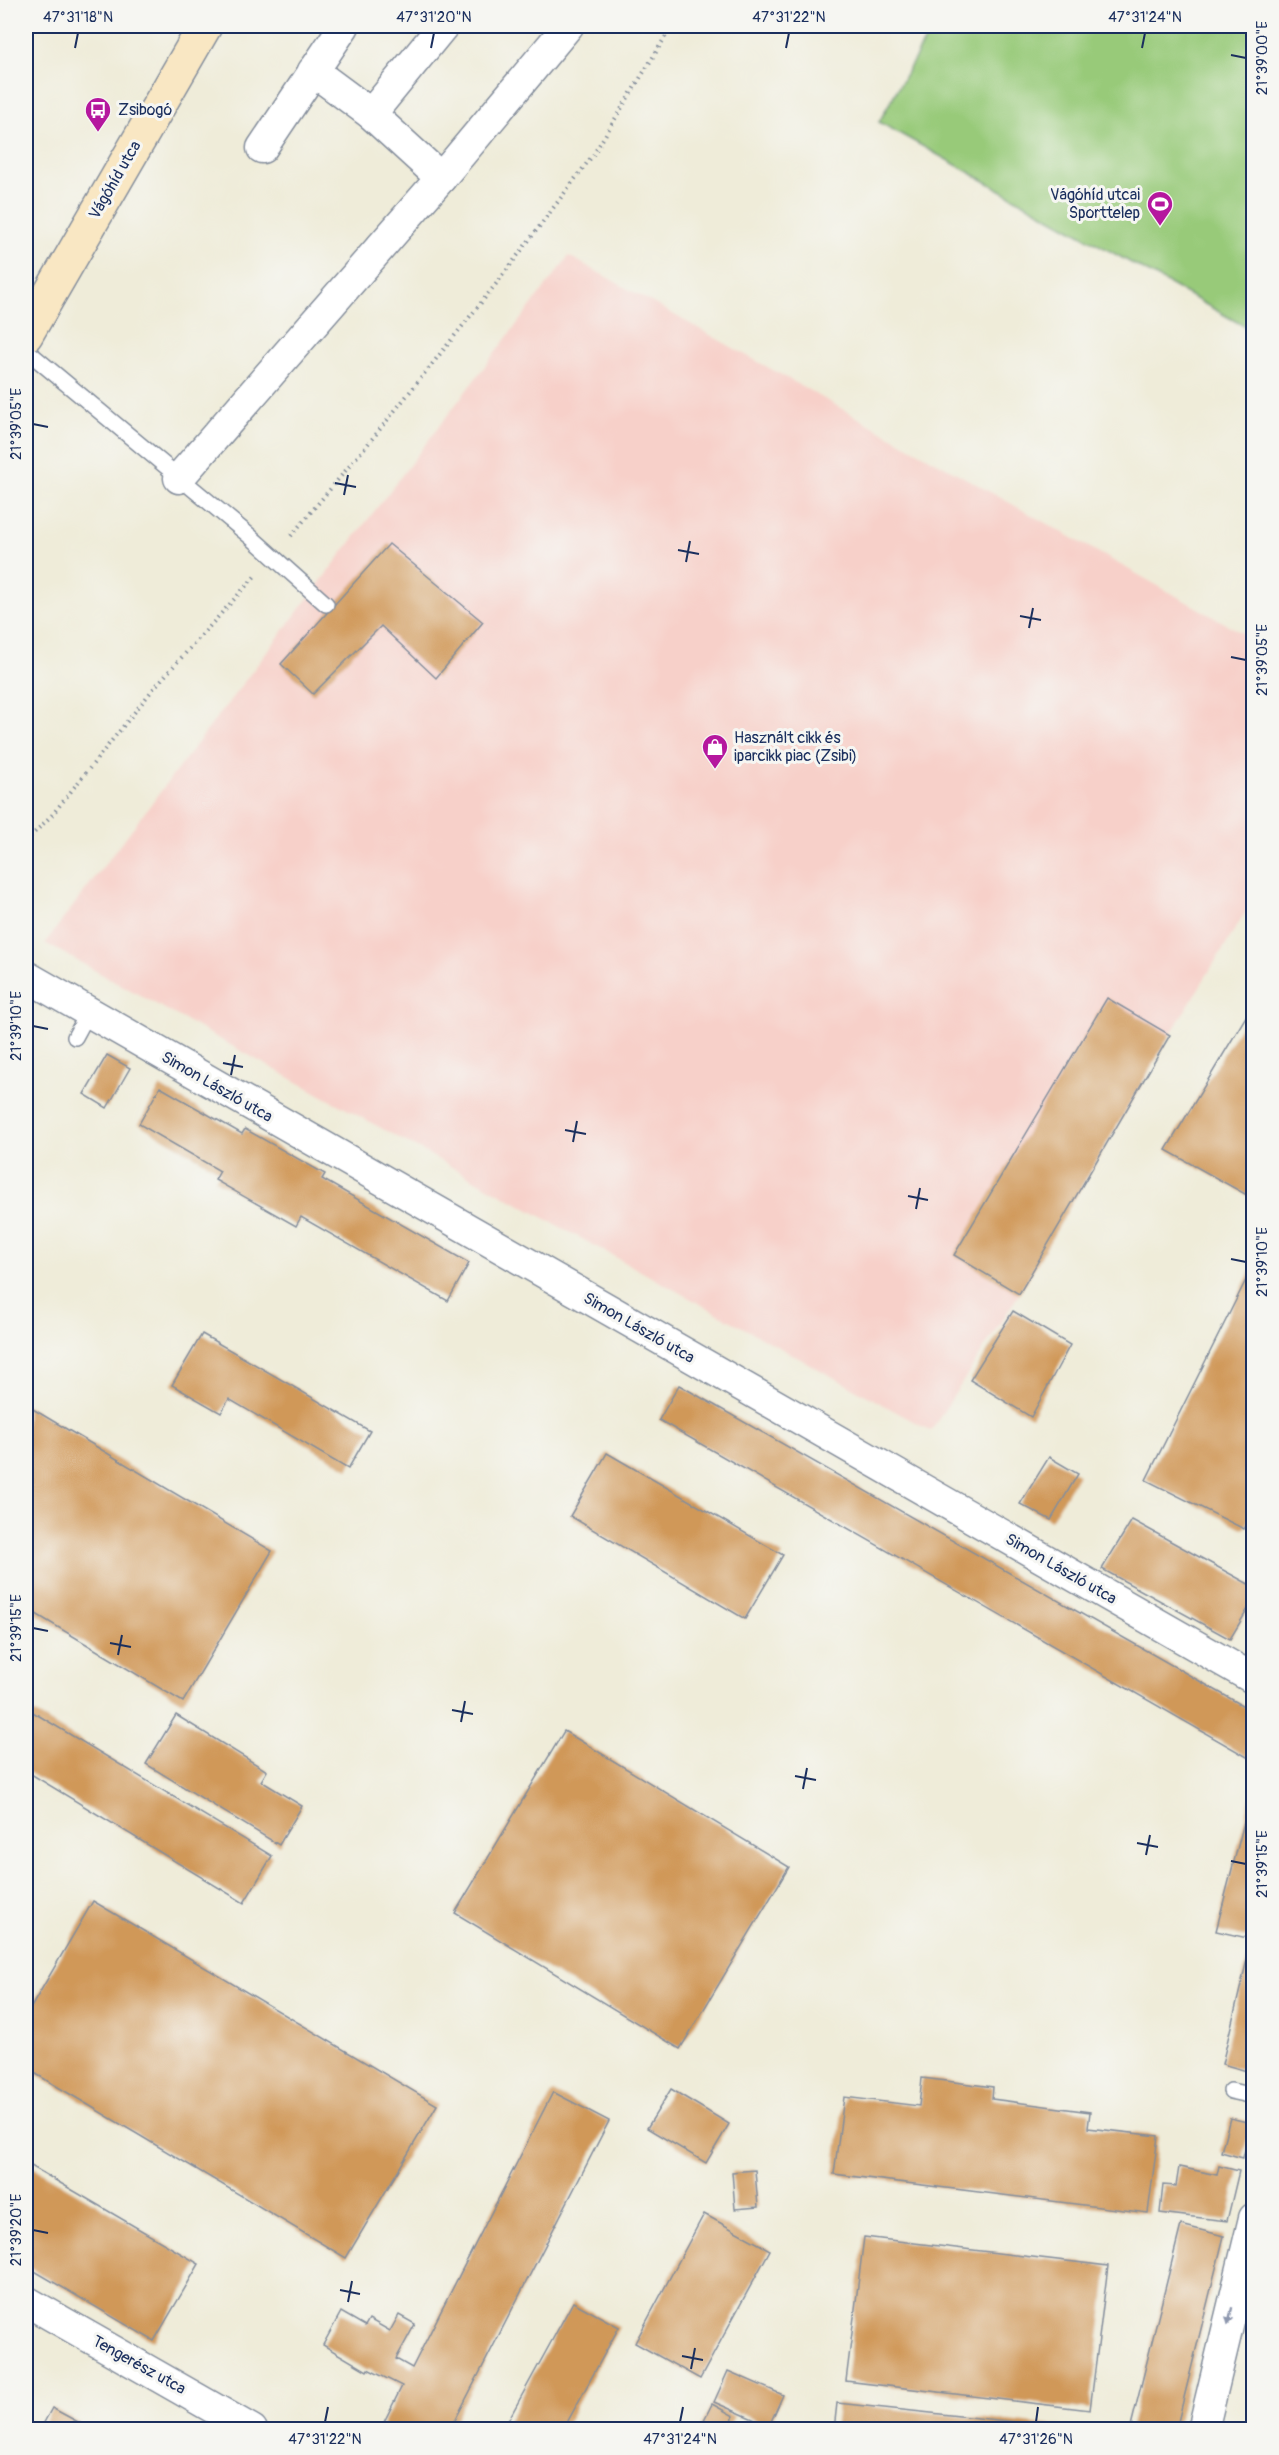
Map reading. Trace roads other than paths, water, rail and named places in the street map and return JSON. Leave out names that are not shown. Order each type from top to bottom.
[{"type":"main road","name":"Vágóhíd utca","points":[[26,335],[205,26]]},
{"type":"street","points":[[262,148],[344,26]]},
{"type":"street","points":[[371,114],[442,26]]},
{"type":"street","points":[[179,478],[441,178],[568,26]]},
{"type":"street","points":[[313,71],[371,114],[441,178]]},
{"type":"street","name":"Simon László utca","points":[[26,976],[81,1025],[1254,1679]]},
{"type":"street","points":[[1203,2430],[1254,2218]]},
{"type":"street","name":"Tengerész utca","points":[[26,2301],[252,2430]]},
{"type":"lane","points":[[26,350],[326,604]]},
{"type":"lane","points":[[1231,2091],[1254,2096]]},
{"type":"place","name":"Zsibogó","points":[[98,133]]},
{"type":"place","name":"Vágóhíd utcai Sporttelep","points":[[1160,227]]},
{"type":"place","name":"Használt cikk és iparcikk piac (Zsibi)","points":[[715,770]]}]
